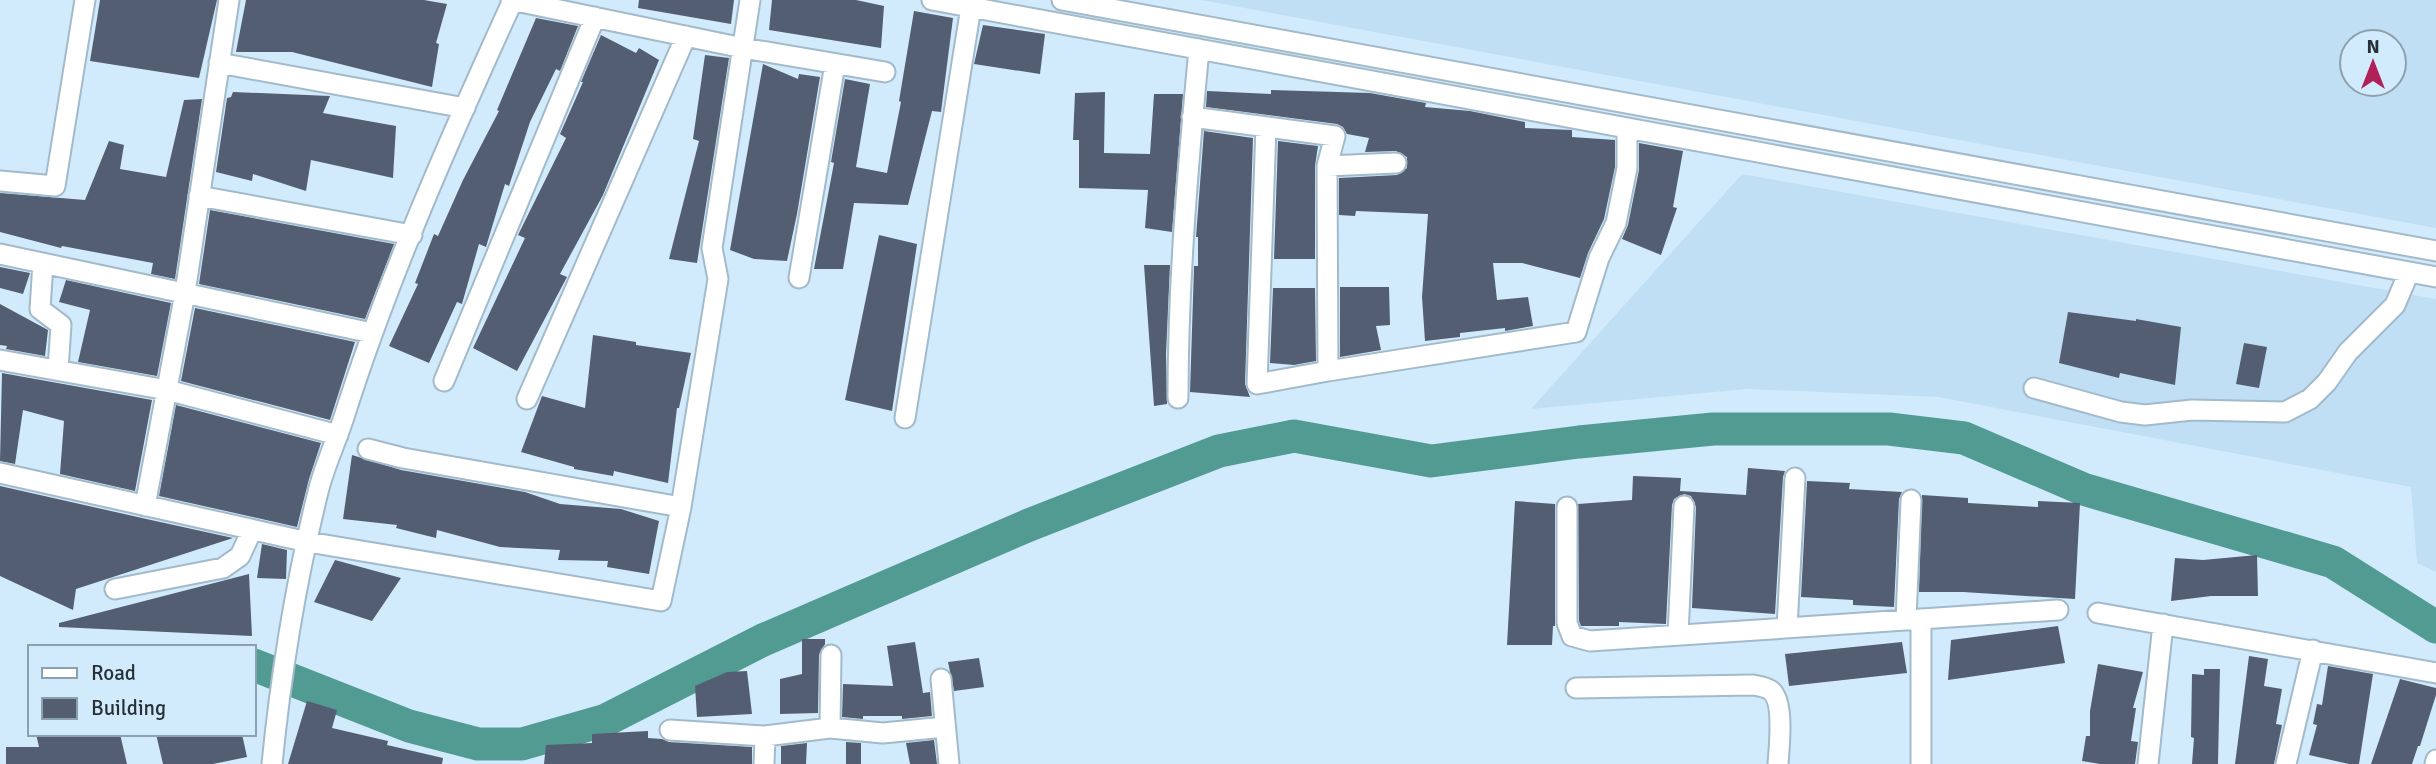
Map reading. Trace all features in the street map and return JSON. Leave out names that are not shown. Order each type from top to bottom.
[{"type":"street","points":[[0,181],[55,186],[86,0]]},
{"type":"street","points":[[145,506],[185,293],[229,0]]},
{"type":"street","points":[[272,764],[276,718],[318,490],[372,333],[512,0],[743,48],[885,72]]},
{"type":"street","points":[[0,473],[308,542],[661,601],[681,507],[718,279],[712,248],[750,0]]},
{"type":"street","points":[[932,0],[2436,276]]},
{"type":"street","points":[[1062,0],[2436,251]]},
{"type":"street","points":[[905,418],[971,7]]},
{"type":"street","points":[[444,381],[595,18]]},
{"type":"street","points":[[527,399],[686,36]]},
{"type":"street","points":[[1178,398],[1178,307],[1199,49]]},
{"type":"street","points":[[219,63],[465,108]]},
{"type":"street","points":[[799,278],[835,64]]},
{"type":"street","points":[[1192,117],[1335,136],[1327,166],[1328,371]]},
{"type":"street","points":[[1266,127],[1257,384],[1576,332],[1600,258],[1616,223],[1627,168],[1627,128]]},
{"type":"street","points":[[1327,166],[1396,163]]},
{"type":"street","points":[[199,196],[412,234]]},
{"type":"street","points":[[0,254],[372,333]]},
{"type":"street","points":[[43,263],[40,309],[61,325],[58,370]]},
{"type":"street","points":[[2034,388],[2121,412],[2144,415],[2192,410],[2285,412],[2310,399],[2327,382],[2348,352],[2395,305],[2409,272]]},
{"type":"street","points":[[0,360],[167,390],[338,435]]},
{"type":"street","points":[[368,449],[403,458],[681,507]]},
{"type":"street","points":[[1787,628],[1795,478]]},
{"type":"street","points":[[1911,500],[1913,620],[1922,764]]},
{"type":"street","points":[[1678,635],[1684,506]]},
{"type":"street","points":[[1567,507],[1567,623],[1572,636],[1590,641],[2058,610]]},
{"type":"street","points":[[115,589],[223,568],[240,556],[252,530]]},
{"type":"street","points":[[2098,613],[2436,673]]},
{"type":"street","points":[[2148,764],[2163,624]]},
{"type":"street","points":[[2286,764],[2313,650]]},
{"type":"street","points":[[830,728],[831,655]]},
{"type":"street","points":[[941,679],[949,764]]},
{"type":"street","points":[[1576,688],[1753,685],[1771,690],[1777,700],[1780,728],[1778,764]]},
{"type":"street","points":[[670,730],[765,736],[830,728],[883,733],[945,727]]},
{"type":"street","points":[[764,764],[765,736]]},
{"type":"shaded area","points":[[1201,0],[2436,0],[2436,228]]},
{"type":"shaded area","points":[[1742,174],[2436,299],[2436,572],[2417,563],[2411,487],[1938,397],[1747,389],[1531,409]]},
{"type":"building","points":[[100,0],[217,0],[199,78],[90,61]]},
{"type":"building","points":[[246,0],[424,0],[447,4],[436,43],[439,44],[432,87],[292,52],[236,52]]},
{"type":"building","points":[[639,0],[734,0],[731,24],[638,8]]},
{"type":"building","points":[[772,0],[856,0],[884,6],[881,48],[769,30]]},
{"type":"building","points":[[914,11],[953,18],[941,112],[932,111],[908,205],[854,203],[843,269],[814,269],[834,163],[831,162],[845,79],[870,84],[856,167],[887,173],[901,102],[899,101]]},
{"type":"building","points":[[536,18],[578,26],[560,71],[556,69],[530,122],[509,186],[505,184],[486,247],[479,244],[462,304],[457,302],[429,363],[389,346],[418,284],[415,283],[434,234],[438,236],[499,111],[497,110]]},
{"type":"building","points":[[983,25],[1045,34],[1040,74],[974,64]]},
{"type":"building","points":[[601,35],[636,53],[639,48],[659,60],[603,195],[560,274],[567,277],[517,371],[473,348],[525,238],[518,235],[566,138],[560,134]]},
{"type":"building","points":[[705,55],[729,58],[697,263],[669,259],[699,141],[693,139]]},
{"type":"building","points":[[763,64],[798,79],[799,74],[820,77],[787,261],[754,259],[730,250]]},
{"type":"building","points":[[1271,90],[1370,93],[1426,103],[1425,107],[1470,111],[1525,122],[1525,128],[1572,130],[1572,137],[1615,140],[1615,167],[1604,219],[1580,278],[1522,263],[1493,263],[1497,300],[1528,297],[1533,326],[1505,331],[1505,328],[1460,333],[1460,337],[1425,341],[1422,297],[1428,214],[1356,211],[1355,216],[1339,215],[1339,178],[1397,175],[1407,168],[1407,157],[1396,151],[1365,152],[1369,138],[1347,134],[1343,127],[1337,124],[1206,107],[1207,91],[1271,94]]},
{"type":"building","points":[[233,92],[330,96],[323,113],[396,126],[393,178],[311,160],[306,191],[253,174],[252,181],[216,172],[227,98],[231,97]]},
{"type":"building","points":[[1105,92],[1104,153],[1150,154],[1154,94],[1183,94],[1172,232],[1145,228],[1148,190],[1079,188],[1079,140],[1073,140],[1075,93]]},
{"type":"building","points":[[202,99],[175,279],[151,274],[153,263],[62,246],[61,248],[0,232],[0,193],[85,200],[109,141],[124,145],[120,169],[166,177],[184,100]]},
{"type":"building","points":[[1204,131],[1253,138],[1245,384],[1250,397],[1190,392],[1194,266],[1198,266],[1196,237]]},
{"type":"building","points":[[1278,141],[1318,146],[1315,166],[1315,259],[1274,259]]},
{"type":"building","points":[[1639,143],[1683,151],[1673,207],[1677,208],[1661,255],[1622,239],[1628,225],[1639,170]]},
{"type":"building","points":[[210,210],[394,244],[365,319],[199,284]]},
{"type":"building","points":[[879,235],[917,244],[892,411],[845,400]]},
{"type":"building","points":[[1144,265],[1170,265],[1167,404],[1154,406]]},
{"type":"building","points":[[0,267],[30,273],[23,294],[0,288]]},
{"type":"building","points":[[66,280],[171,303],[157,376],[78,362],[90,310],[59,302]]},
{"type":"building","points":[[1340,287],[1389,287],[1390,325],[1376,326],[1381,350],[1340,357]]},
{"type":"building","points":[[1273,288],[1315,288],[1316,361],[1294,365],[1270,363]]},
{"type":"building","points":[[0,304],[48,330],[45,356],[6,349],[7,346],[0,345]]},
{"type":"building","points":[[195,308],[355,342],[330,420],[181,381]]},
{"type":"building","points":[[2068,312],[2181,327],[2175,385],[2120,373],[2119,378],[2059,363]]},
{"type":"building","points":[[593,335],[691,353],[677,408],[668,483],[614,471],[613,476],[574,469],[521,452],[542,396],[585,408]]},
{"type":"building","points":[[2244,343],[2267,347],[2259,388],[2236,384]]},
{"type":"building","points":[[2,373],[152,400],[135,491],[60,474],[64,421],[23,410],[15,464],[0,461]]},
{"type":"building","points":[[176,405],[321,443],[297,527],[159,496]]},
{"type":"building","points":[[352,455],[401,470],[525,492],[560,504],[621,509],[659,521],[649,574],[607,567],[608,561],[558,560],[560,550],[500,547],[437,530],[436,538],[396,528],[397,525],[343,519]]},
{"type":"building","points":[[1748,468],[1785,471],[1775,614],[1692,608],[1696,507],[1691,496],[1684,494],[1674,499],[1672,505],[1666,624],[1619,622],[1619,626],[1581,626],[1578,504],[1632,500],[1633,476],[1681,478],[1680,491],[1746,495]]},
{"type":"building","points":[[1807,481],[1850,483],[1849,489],[1902,492],[1899,499],[1894,607],[1853,605],[1853,600],[1801,597]]},
{"type":"building","points":[[0,486],[233,538],[76,589],[73,610],[0,576]]},
{"type":"building","points":[[1922,495],[1968,498],[1968,503],[2038,507],[2038,501],[2080,503],[2075,599],[1919,592]]},
{"type":"building","points":[[1515,501],[1555,504],[1555,626],[1552,645],[1507,645]]},
{"type":"building","points":[[262,544],[287,550],[286,579],[257,578]]},
{"type":"building","points":[[2257,555],[2258,596],[2211,596],[2171,601],[2175,558],[2203,560]]},
{"type":"building","points":[[335,560],[401,578],[372,621],[314,602]]},
{"type":"building","points":[[249,574],[252,636],[59,627],[59,623]]},
{"type":"building","points":[[2058,626],[2065,663],[1948,680],[1951,640]]},
{"type":"building","points":[[802,639],[825,639],[819,655],[818,713],[780,714],[780,679],[802,674]]},
{"type":"building","points":[[915,642],[923,693],[930,692],[932,716],[902,719],[902,716],[863,716],[863,719],[842,717],[843,684],[893,686],[887,646]]},
{"type":"building","points":[[1902,642],[1907,673],[1789,686],[1785,654]]},
{"type":"building","points":[[2249,656],[2268,659],[2264,686],[2282,689],[2276,724],[2282,725],[2274,764],[2235,764]]},
{"type":"building","points":[[979,658],[984,687],[954,691],[948,662]]},
{"type":"building","points":[[2098,664],[2143,672],[2133,708],[2136,708],[2131,741],[2138,742],[2135,764],[2082,761],[2086,736],[2090,736],[2090,711]]},
{"type":"building","points":[[2328,666],[2373,674],[2359,764],[2309,755],[2317,725],[2313,724],[2317,704],[2322,705]]},
{"type":"building","points":[[2204,669],[2220,669],[2218,764],[2192,764],[2192,674],[2204,675]]},
{"type":"building","points":[[747,671],[752,714],[697,717],[695,686],[727,672]]},
{"type":"building","points":[[2400,679],[2436,688],[2420,746],[2412,764],[2371,764]]},
{"type":"building","points":[[307,701],[337,710],[332,728],[443,758],[442,764],[288,764]]},
{"type":"building","points":[[648,731],[648,738],[669,742],[752,747],[752,764],[544,764],[546,745],[592,743],[592,734]]},
{"type":"building","points":[[36,736],[120,736],[127,764],[6,764],[6,747],[39,747]]},
{"type":"building","points":[[156,736],[242,736],[247,757],[213,764],[163,764]]},
{"type":"building","points":[[934,740],[937,764],[910,764],[906,743]]},
{"type":"building","points":[[846,742],[861,743],[861,764],[846,764]]},
{"type":"building","points":[[807,743],[806,764],[781,764],[781,746]]},
{"type":"waterway","points":[[256,666],[409,726],[478,744],[522,744],[606,720],[763,640],[1029,525],[1219,451],[1294,436],[1431,461],[1579,442],[1713,429],[1889,429],[1964,438],[2083,489],[2333,562],[2436,627]]}]
